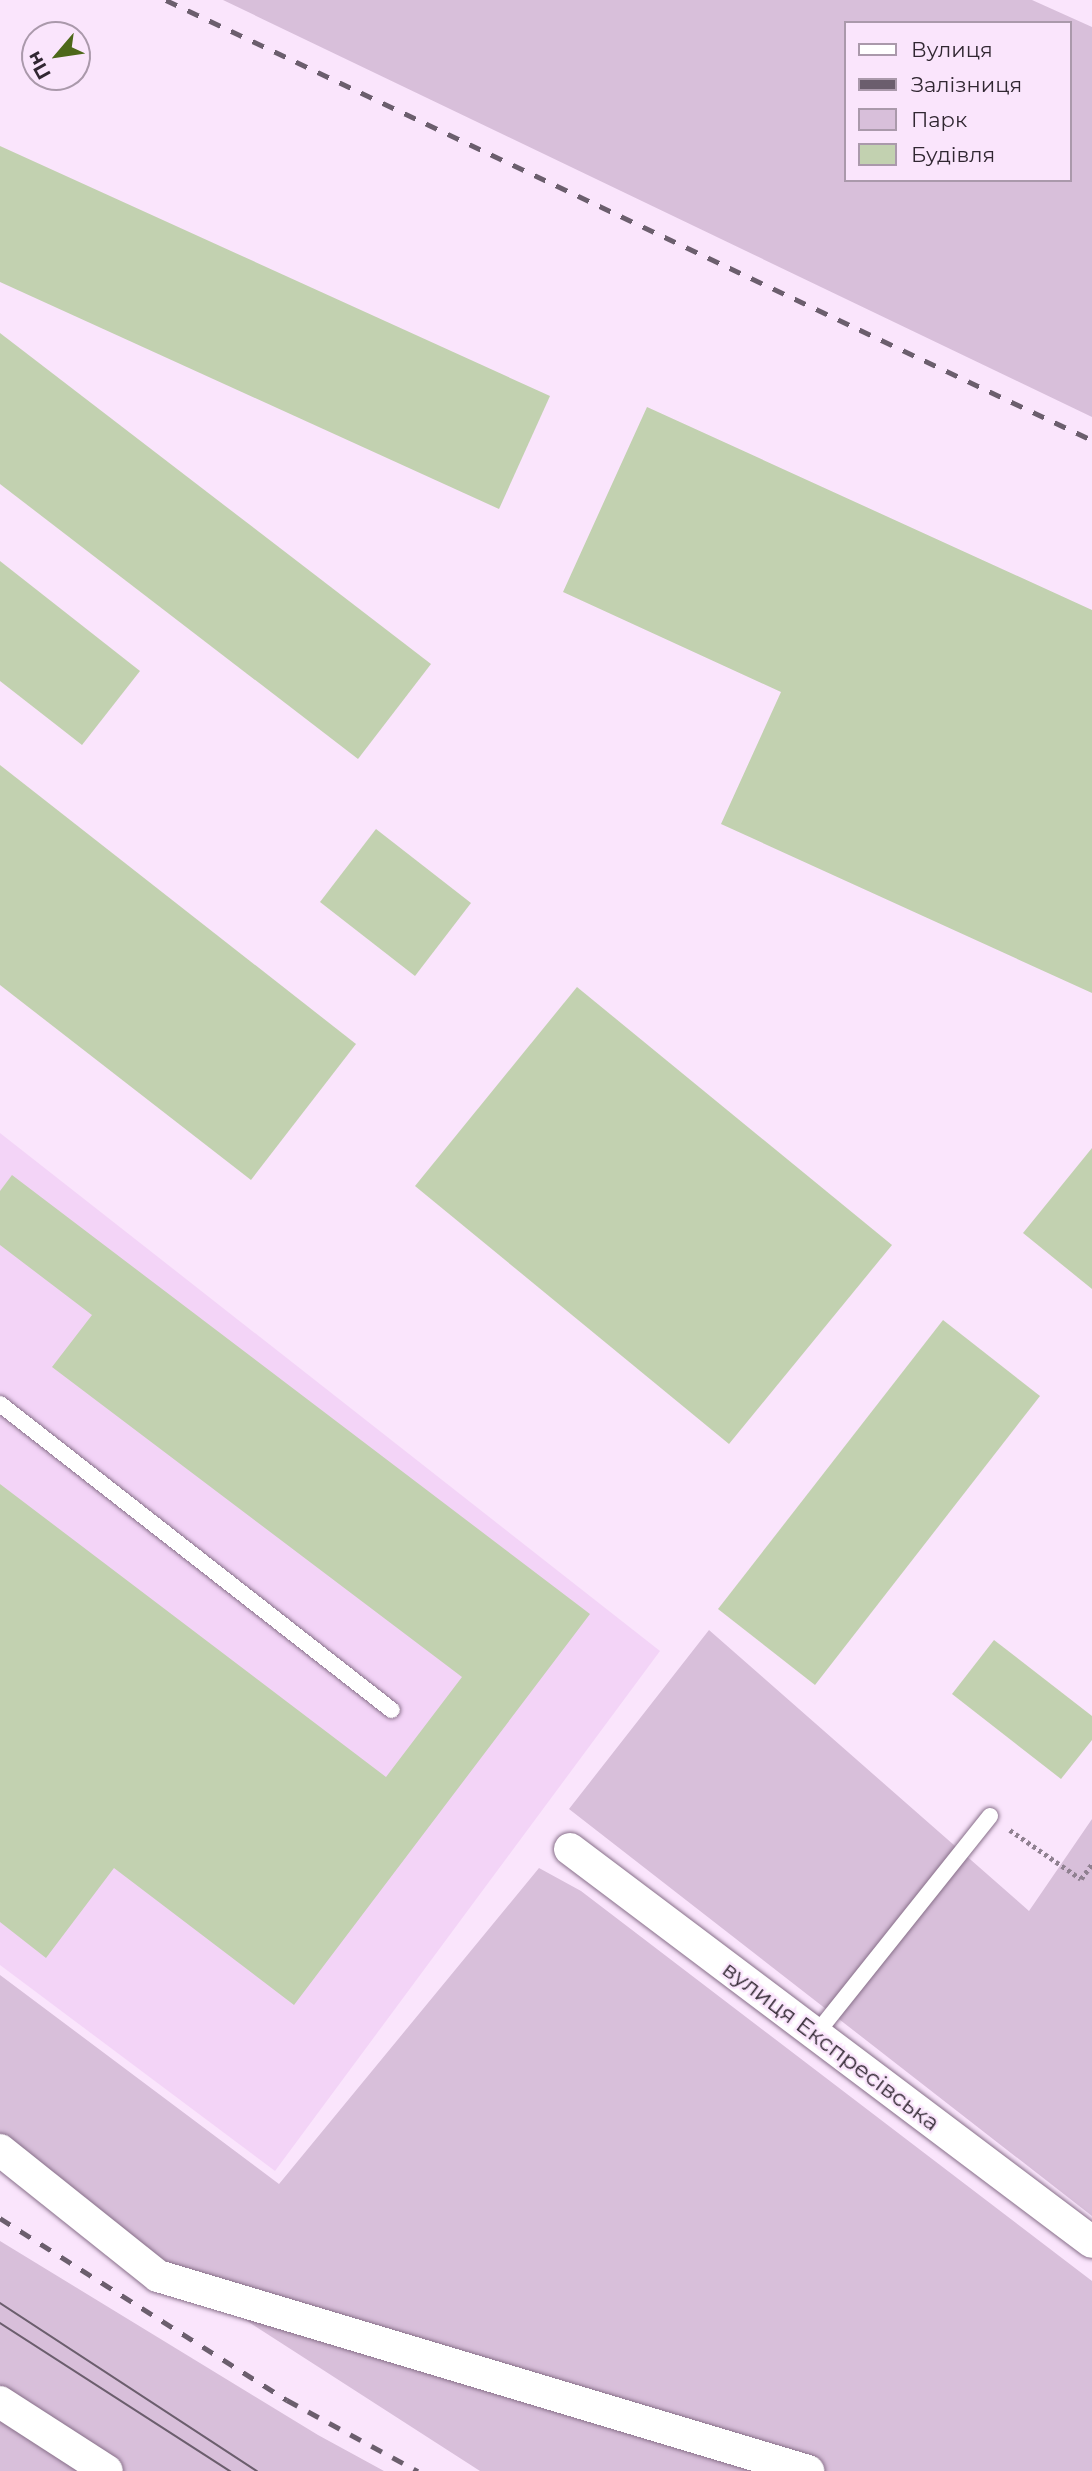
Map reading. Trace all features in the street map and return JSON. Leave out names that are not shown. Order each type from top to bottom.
[{"type":"street","name":"вулиця Експресівська","points":[[569,1849],[1092,2242]]},
{"type":"street","points":[[0,2150],[158,2276],[808,2471]]},
{"type":"street","points":[[0,2402],[107,2471]]},
{"type":"lane","points":[[0,1404],[391,1710]]},
{"type":"lane","points":[[816,2034],[990,1816]]},
{"type":"path","points":[[990,1816],[1081,1879],[1092,1864]]},
{"type":"shaded area","points":[[0,1133],[660,1651],[275,2171],[0,1965]]},
{"type":"green space","points":[[223,0],[1032,0],[1092,27],[1092,417]]},
{"type":"green space","points":[[709,1630],[1029,1911],[1092,1819],[1092,2216],[569,1809]]},
{"type":"green space","points":[[539,1868],[581,1891],[1092,2281],[1092,2471],[480,2471],[154,2261],[0,2135],[0,1975],[279,2184]]},
{"type":"green space","points":[[0,2241],[318,2435],[384,2471],[0,2471]]},
{"type":"building","points":[[0,146],[550,396],[499,509],[0,282]]},
{"type":"building","points":[[0,333],[431,664],[358,759],[0,484]]},
{"type":"building","points":[[647,407],[1092,610],[1092,993],[721,824],[781,692],[563,592]]},
{"type":"building","points":[[0,561],[140,671],[82,745],[0,681]]},
{"type":"building","points":[[0,765],[356,1044],[251,1180],[0,985]]},
{"type":"building","points":[[376,829],[471,903],[415,976],[320,902]]},
{"type":"building","points":[[577,987],[892,1245],[729,1444],[415,1186]]},
{"type":"building","points":[[1092,1148],[1092,1289],[1023,1233]]},
{"type":"building","points":[[12,1175],[590,1614],[294,2005],[114,1868],[46,1958],[0,1922],[0,1484],[386,1777],[462,1677],[52,1367],[92,1315],[0,1245],[0,1191]]},
{"type":"building","points":[[943,1320],[1040,1396],[815,1685],[718,1609]]},
{"type":"building","points":[[994,1640],[1092,1716],[1092,1740],[1061,1779],[952,1694]]},
{"type":"tram line","points":[[0,2303],[257,2471]]},
{"type":"tram line","points":[[0,2323],[230,2471]]},
{"type":"railway","points":[[166,0],[1092,440]]},
{"type":"railway","points":[[0,2218],[287,2400],[418,2471]]}]
